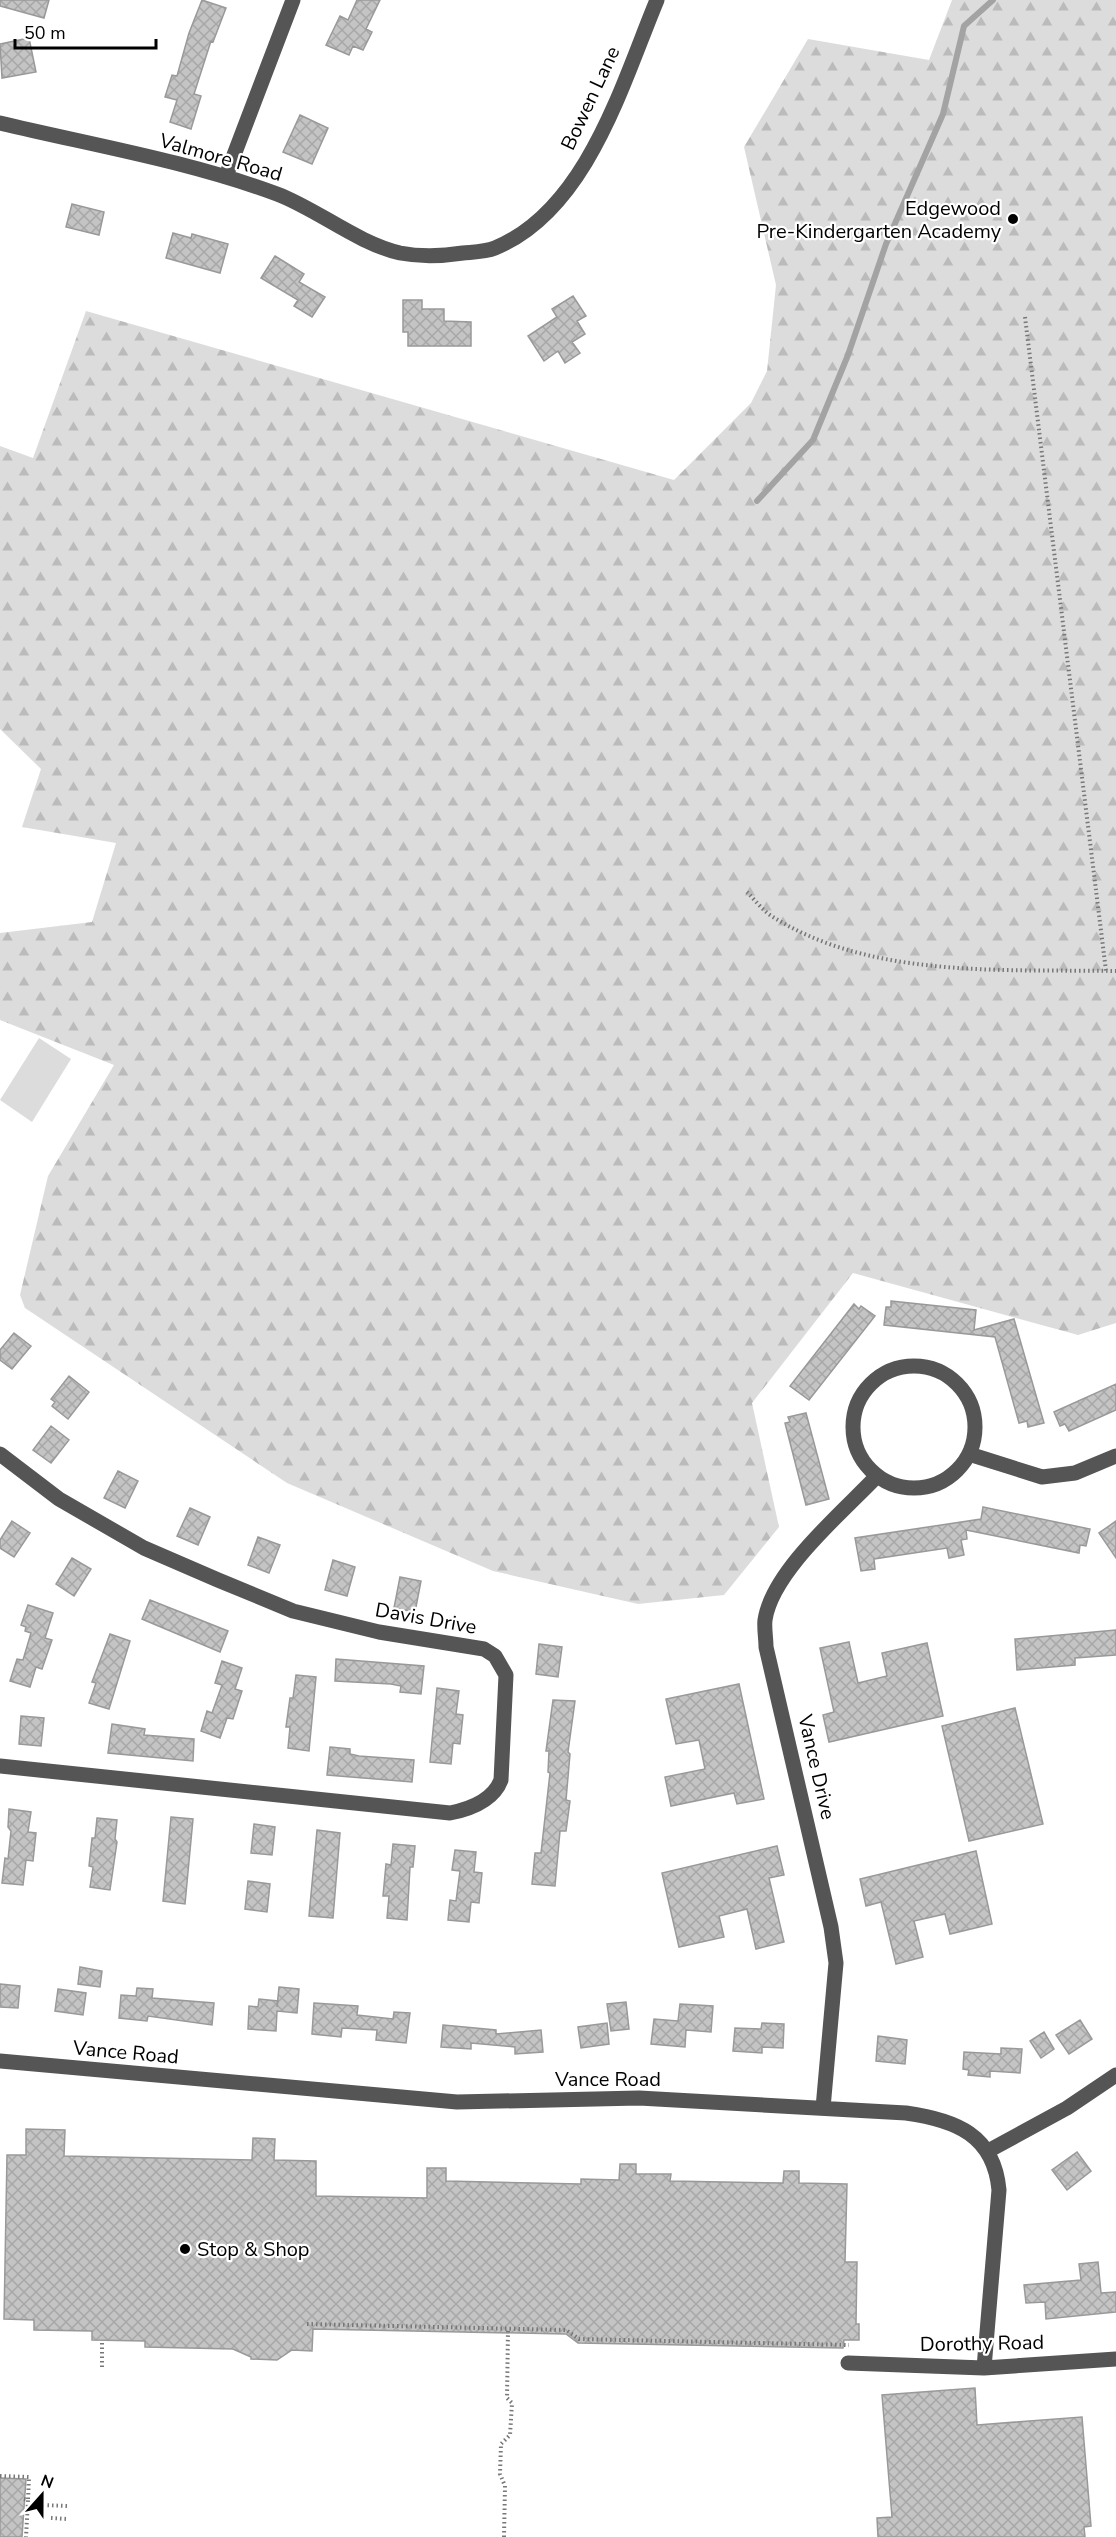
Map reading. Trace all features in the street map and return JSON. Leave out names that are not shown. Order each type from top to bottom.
[{"type":"street","points":[[226,176],[293,0]]},
{"type":"street","name":"Bowen Lane","points":[[493,249],[523,233],[560,200],[599,139],[657,0]]},
{"type":"street","name":"Valmore Road","points":[[0,123],[226,176],[280,195],[348,231],[399,252],[440,256],[493,249]]},
{"type":"street","points":[[915,1365],[934,1368],[952,1378],[966,1393],[974,1411],[976,1431],[969,1454],[959,1469],[945,1480],[928,1486],[910,1488],[893,1484],[877,1476],[864,1462],[855,1446],[852,1428],[855,1409],[863,1391],[877,1377],[895,1368],[915,1365]]},
{"type":"street","name":"Davis Drive","points":[[0,1454],[59,1499],[144,1548],[207,1576],[294,1611],[379,1632],[484,1649],[495,1656],[506,1675],[501,1780],[492,1796],[467,1809],[450,1813],[0,1766]]},
{"type":"street","points":[[969,1454],[1042,1478],[1075,1473],[1116,1456]]},
{"type":"street","name":"Vance Drive","points":[[823,2108],[836,1963],[833,1939],[766,1647],[765,1619],[774,1597],[796,1559],[877,1476]]},
{"type":"street","name":"Vance Road","points":[[0,2061],[458,2102],[639,2098],[906,2113],[944,2120],[971,2136],[988,2151]]},
{"type":"street","points":[[984,2368],[999,2190],[997,2171],[988,2151],[1067,2108],[1116,2076]]},
{"type":"street","name":"Dorothy Road","points":[[848,2363],[984,2368],[1116,2359]]},
{"type":"path","points":[[1024,317],[1106,971]]},
{"type":"path","points":[[747,892],[771,916],[809,936],[884,959],[928,966],[1116,971]]},
{"type":"path","points":[[307,2324],[566,2330],[579,2339],[843,2345]]},
{"type":"path","points":[[504,2537],[506,2486],[500,2474],[501,2444],[510,2435],[512,2403],[507,2398],[508,2328]]},
{"type":"path","points":[[102,2340],[102,2367]]},
{"type":"path","points":[[0,2476],[29,2477],[26,2500],[26,2537]]},
{"type":"path","points":[[43,2505],[67,2506]]},
{"type":"path","points":[[51,2518],[67,2519]]},
{"type":"green space","points":[[952,0],[1116,0],[1116,1323],[1078,1335],[853,1273],[752,1403],[779,1527],[724,1595],[638,1604],[493,1571],[287,1483],[25,1308],[20,1295],[48,1176],[114,1065],[0,1020],[0,933],[92,922],[116,843],[22,827],[41,769],[0,729],[0,446],[33,458],[86,311],[674,480],[751,403],[767,371],[776,285],[744,147],[808,39],[929,60]]},
{"type":"green space","points":[[39,1038],[71,1059],[32,1122],[0,1100]]},
{"type":"building","points":[[0,0],[49,0],[44,18],[0,6]]},
{"type":"building","points":[[202,0],[226,8],[213,42],[211,41],[194,94],[201,96],[191,129],[170,122],[177,100],[165,97],[172,75],[177,76],[189,33]]},
{"type":"building","points":[[357,0],[380,0],[366,29],[372,32],[363,50],[353,46],[349,55],[326,45],[340,16],[348,20]]},
{"type":"building","points":[[29,38],[36,72],[2,78],[0,44]]},
{"type":"building","points":[[300,115],[328,128],[312,164],[283,152]]},
{"type":"building","points":[[72,204],[104,212],[99,235],[66,227]]},
{"type":"building","points":[[173,233],[191,238],[192,234],[228,244],[220,273],[166,258]]},
{"type":"building","points":[[275,256],[304,274],[299,282],[325,297],[312,317],[294,306],[298,300],[261,278]]},
{"type":"building","points":[[573,296],[586,316],[577,321],[585,334],[572,342],[580,353],[565,363],[558,351],[544,361],[528,336],[557,317],[552,309]]},
{"type":"building","points":[[403,300],[422,300],[422,309],[444,309],[444,321],[471,322],[471,346],[408,346],[408,332],[403,332]]},
{"type":"building","points":[[891,1301],[976,1310],[974,1330],[1014,1319],[1044,1423],[1028,1427],[1027,1421],[1019,1423],[995,1337],[884,1325],[886,1307],[891,1307]]},
{"type":"building","points":[[854,1304],[859,1309],[861,1306],[875,1316],[809,1400],[790,1386]]},
{"type":"building","points":[[14,1333],[31,1346],[12,1369],[0,1360],[0,1350]]},
{"type":"building","points":[[69,1376],[89,1392],[68,1419],[52,1406],[55,1402],[51,1399]]},
{"type":"building","points":[[1116,1384],[1116,1410],[1069,1431],[1065,1424],[1060,1426],[1054,1412]]},
{"type":"building","points":[[806,1413],[829,1499],[806,1505],[785,1423],[790,1422],[788,1417]]},
{"type":"building","points":[[51,1426],[69,1440],[51,1463],[33,1450]]},
{"type":"building","points":[[118,1471],[138,1481],[125,1508],[104,1498]]},
{"type":"building","points":[[983,1507],[1090,1529],[1086,1546],[1080,1545],[1079,1553],[966,1530],[967,1539],[961,1540],[964,1555],[949,1558],[947,1548],[874,1559],[875,1569],[861,1571],[855,1538],[981,1519]]},
{"type":"building","points":[[190,1508],[210,1517],[198,1545],[177,1536]]},
{"type":"building","points":[[12,1521],[30,1533],[14,1557],[0,1548],[0,1540]]},
{"type":"building","points":[[1116,1521],[1116,1558],[1099,1533]]},
{"type":"building","points":[[258,1537],[280,1545],[269,1573],[248,1565]]},
{"type":"building","points":[[72,1558],[91,1569],[74,1596],[56,1584]]},
{"type":"building","points":[[333,1560],[355,1567],[347,1596],[325,1590]]},
{"type":"building","points":[[400,1577],[421,1581],[415,1612],[394,1608]]},
{"type":"building","points":[[150,1600],[228,1631],[220,1652],[142,1619]]},
{"type":"building","points":[[28,1605],[53,1613],[45,1638],[52,1640],[42,1669],[36,1667],[30,1687],[10,1681],[17,1659],[23,1660],[31,1633],[25,1631],[26,1627],[21,1625]]},
{"type":"building","points":[[1116,1630],[1116,1655],[1075,1658],[1075,1665],[1017,1670],[1015,1639]]},
{"type":"building","points":[[110,1634],[130,1641],[109,1709],[89,1703],[96,1683],[92,1682]]},
{"type":"building","points":[[849,1642],[858,1683],[887,1676],[882,1653],[927,1643],[943,1716],[829,1742],[823,1715],[834,1712],[820,1648]]},
{"type":"building","points":[[539,1644],[562,1647],[558,1677],[536,1674]]},
{"type":"building","points":[[336,1659],[424,1666],[421,1694],[400,1692],[401,1686],[391,1684],[335,1681]]},
{"type":"building","points":[[222,1661],[242,1668],[235,1689],[242,1691],[233,1719],[227,1718],[220,1738],[201,1731],[207,1711],[212,1713],[222,1685],[215,1683]]},
{"type":"building","points":[[296,1675],[316,1677],[309,1751],[288,1748],[290,1727],[286,1727]]},
{"type":"building","points":[[739,1684],[764,1799],[737,1804],[734,1793],[671,1806],[665,1777],[705,1769],[699,1740],[676,1744],[666,1699]]},
{"type":"building","points":[[437,1688],[459,1691],[456,1714],[463,1715],[460,1744],[453,1743],[451,1764],[430,1762]]},
{"type":"building","points":[[553,1700],[575,1701],[568,1752],[570,1754],[566,1800],[570,1801],[566,1831],[560,1831],[555,1886],[532,1884],[535,1853],[541,1853],[550,1773],[548,1772],[549,1751],[546,1751]]},
{"type":"building","points":[[1015,1708],[1043,1824],[969,1841],[942,1726]]},
{"type":"building","points":[[21,1716],[44,1718],[41,1746],[19,1744]]},
{"type":"building","points":[[112,1724],[145,1729],[144,1735],[194,1739],[193,1761],[108,1753]]},
{"type":"building","points":[[330,1747],[350,1749],[350,1754],[359,1756],[414,1760],[412,1782],[327,1775]]},
{"type":"building","points":[[9,1809],[31,1812],[28,1832],[36,1833],[33,1861],[26,1860],[23,1885],[2,1883],[5,1858],[8,1859],[11,1831],[8,1827]]},
{"type":"building","points":[[171,1817],[193,1819],[185,1904],[163,1901]]},
{"type":"building","points":[[97,1818],[117,1820],[115,1839],[117,1842],[110,1890],[90,1887],[93,1867],[89,1866]]},
{"type":"building","points":[[254,1824],[275,1827],[272,1855],[251,1853]]},
{"type":"building","points":[[317,1830],[340,1833],[333,1918],[309,1916]]},
{"type":"building","points":[[393,1844],[415,1846],[413,1867],[410,1867],[407,1920],[387,1918],[389,1896],[383,1896],[386,1864],[391,1865]]},
{"type":"building","points":[[777,1846],[784,1875],[769,1878],[784,1942],[756,1949],[747,1909],[719,1916],[724,1937],[679,1947],[662,1873]]},
{"type":"building","points":[[455,1850],[476,1852],[474,1872],[482,1873],[479,1903],[471,1902],[469,1922],[448,1920],[450,1900],[456,1901],[460,1871],[452,1870]]},
{"type":"building","points":[[976,1851],[992,1924],[950,1934],[945,1914],[914,1921],[923,1957],[896,1964],[881,1902],[866,1906],[860,1879]]},
{"type":"building","points":[[248,1881],[270,1884],[267,1912],[245,1909]]},
{"type":"building","points":[[80,1967],[102,1971],[100,1987],[78,1984]]},
{"type":"building","points":[[0,1984],[20,1986],[18,2008],[0,2007]]},
{"type":"building","points":[[279,1987],[299,1989],[297,2013],[277,2011],[276,2031],[248,2029],[249,2006],[258,2007],[259,1999],[278,2001]]},
{"type":"building","points":[[137,1988],[153,1989],[152,1998],[214,2003],[212,2025],[148,2016],[147,2021],[119,2018],[121,1995],[136,1996]]},
{"type":"building","points":[[58,1989],[86,1993],[83,2015],[55,2011]]},
{"type":"building","points":[[626,2002],[629,2029],[611,2031],[607,2004]]},
{"type":"building","points":[[314,2003],[358,2006],[357,2015],[393,2019],[394,2012],[410,2013],[406,2043],[376,2040],[377,2030],[342,2028],[341,2037],[312,2034]]},
{"type":"building","points":[[680,2004],[713,2006],[711,2032],[686,2030],[685,2047],[651,2044],[654,2019],[678,2021]]},
{"type":"building","points":[[1080,2020],[1092,2039],[1069,2054],[1056,2035]]},
{"type":"building","points":[[607,2023],[609,2044],[581,2048],[578,2027]]},
{"type":"building","points":[[762,2023],[784,2024],[783,2048],[762,2047],[762,2053],[733,2051],[735,2028],[761,2029]]},
{"type":"building","points":[[443,2025],[496,2030],[496,2034],[541,2030],[543,2052],[515,2054],[515,2047],[471,2043],[471,2049],[441,2047]]},
{"type":"building","points":[[1044,2032],[1054,2049],[1041,2058],[1030,2041]]},
{"type":"building","points":[[878,2036],[907,2040],[905,2064],[876,2061]]},
{"type":"building","points":[[1001,2048],[1022,2049],[1020,2073],[990,2071],[990,2077],[968,2075],[969,2070],[963,2069],[964,2052],[1001,2054]]},
{"type":"building","points":[[26,2129],[65,2130],[64,2156],[252,2160],[253,2138],[275,2139],[274,2160],[316,2161],[316,2196],[427,2198],[427,2168],[446,2168],[446,2181],[581,2184],[581,2179],[619,2180],[620,2164],[636,2164],[636,2174],[671,2174],[670,2181],[783,2183],[784,2171],[799,2171],[799,2183],[847,2184],[845,2262],[857,2262],[856,2324],[859,2324],[859,2340],[844,2340],[843,2348],[578,2343],[566,2334],[313,2329],[312,2351],[292,2350],[277,2360],[251,2359],[233,2349],[145,2347],[145,2341],[92,2340],[92,2331],[34,2330],[34,2320],[4,2319],[7,2155],[26,2155]]},
{"type":"building","points":[[1077,2152],[1091,2171],[1067,2190],[1052,2170]]},
{"type":"building","points":[[1098,2262],[1101,2293],[1116,2292],[1116,2312],[1046,2319],[1045,2302],[1026,2303],[1024,2285],[1081,2280],[1079,2264]]},
{"type":"building","points":[[975,2388],[977,2425],[1082,2417],[1091,2526],[1084,2527],[1085,2537],[878,2537],[877,2518],[892,2517],[882,2395]]},
{"type":"building","points":[[0,2478],[26,2479],[22,2537],[0,2537]]},
{"type":"waterway","points":[[757,501],[813,440],[848,355],[886,244],[943,114],[964,26],[993,0]]},
{"type":"place","name":"Edgewood Pre-Kindergarten Academy","points":[[1013,219]]},
{"type":"place","name":"Stop & Shop","points":[[185,2249]]}]
